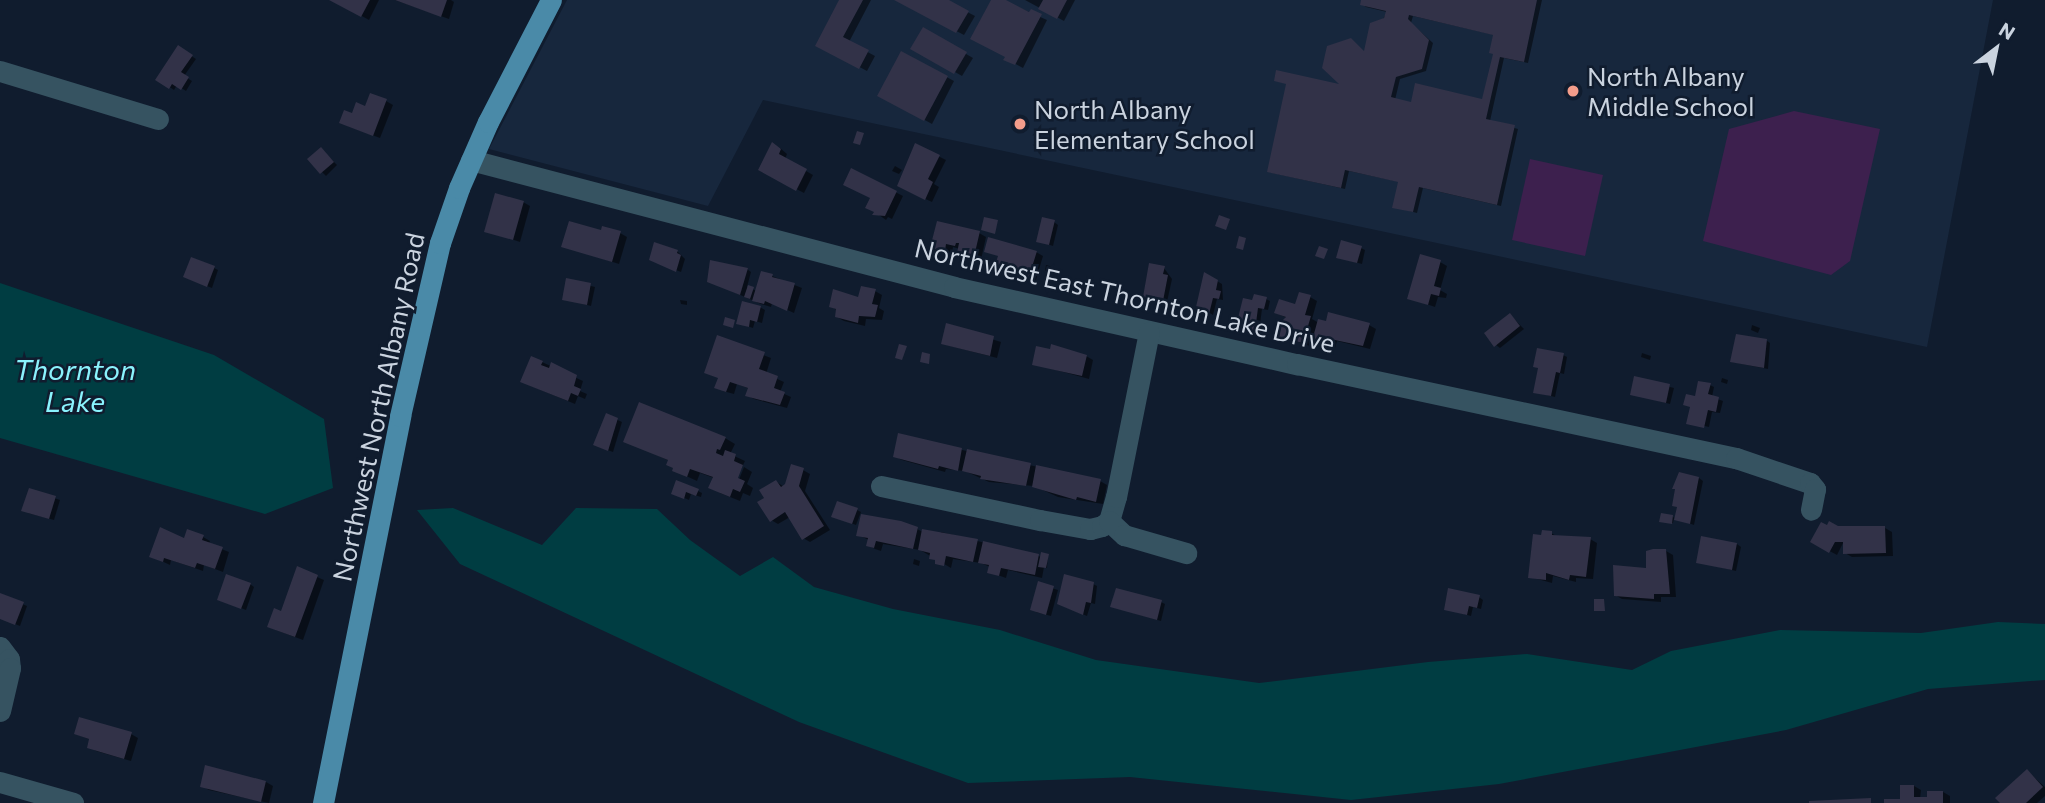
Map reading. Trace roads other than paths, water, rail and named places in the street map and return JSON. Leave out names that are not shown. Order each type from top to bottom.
[{"type":"main road","name":"Northwest North Albany Road","points":[[323,803],[426,295],[440,243],[471,160],[551,0]]},
{"type":"street","points":[[0,71],[158,119]]},
{"type":"street","name":"Northwest East Thornton Lake Drive","points":[[471,160],[943,284],[1149,332],[1771,467],[1810,484],[1815,489],[1811,510]]},
{"type":"street","points":[[1109,521],[1149,332]]},
{"type":"street","points":[[881,486],[1090,529],[1109,521]]},
{"type":"street","points":[[1109,521],[1124,535],[1186,553]]},
{"type":"street","points":[[0,647],[9,659],[10,668],[0,711]]},
{"type":"street","points":[[0,782],[73,803]]},
{"type":"water","name":"Thornton Lake","points":[[0,283],[214,355],[324,419],[333,488],[265,514],[0,438]]},
{"type":"water","points":[[453,508],[542,545],[576,508],[657,509],[690,540],[740,576],[773,557],[814,587],[893,609],[1000,630],[1096,660],[1259,683],[1428,662],[1527,654],[1632,670],[1671,651],[1780,630],[1921,633],[1998,622],[2045,624],[2045,680],[1928,689],[1786,730],[1499,784],[1351,800],[1130,777],[968,783],[799,722],[460,564],[417,510]]},
{"type":"place","name":"North Albany Middle School","points":[[1573,91]]},
{"type":"place","name":"North Albany Elementary School","points":[[1020,124]]}]
